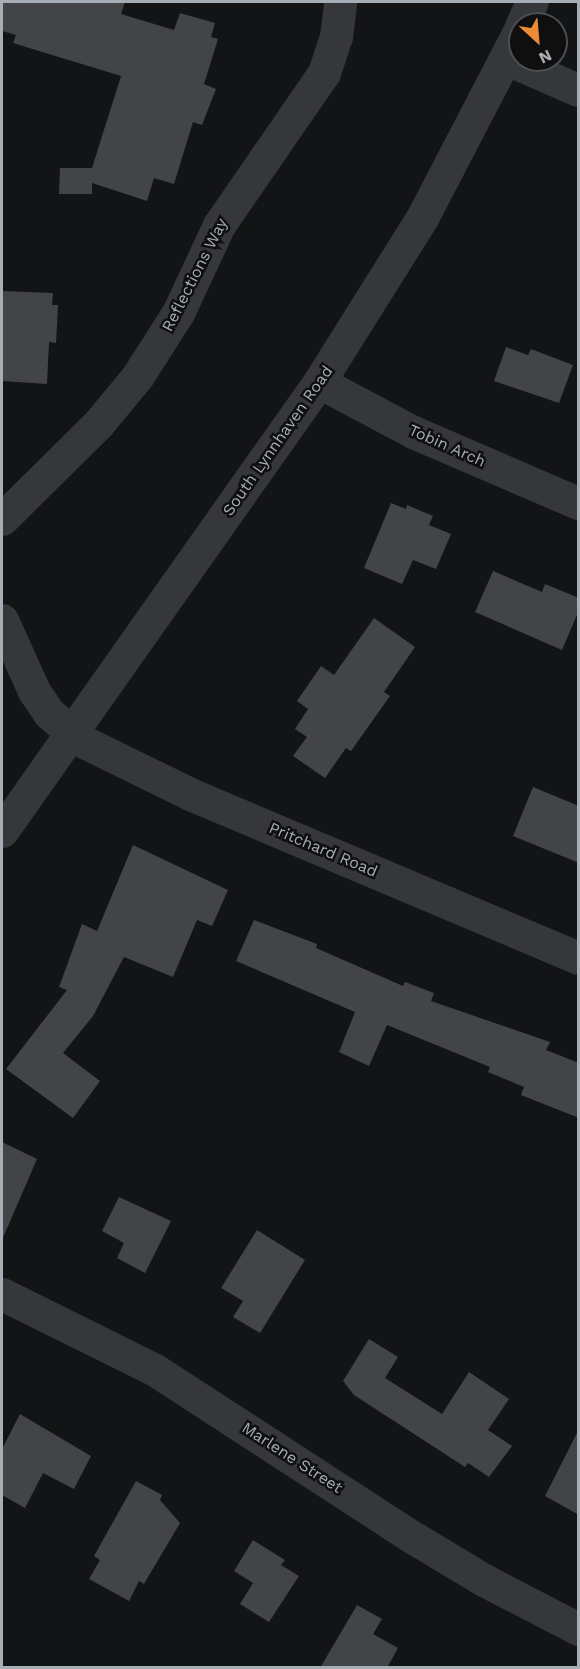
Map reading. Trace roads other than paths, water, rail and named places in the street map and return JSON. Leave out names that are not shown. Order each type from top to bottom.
[{"type":"street","name":"Reflections Way","points":[[2,519],[98,424],[143,368],[178,313],[219,225],[324,73],[336,37],[340,2]]},
{"type":"street","points":[[507,59],[579,90]]},
{"type":"street","name":"South Lynnhaven Road","points":[[2,831],[320,382],[423,216],[507,59]]},
{"type":"street","name":"Tobin Arch","points":[[320,382],[413,432],[579,503]]},
{"type":"street","name":"Pritchard Road","points":[[2,620],[34,691],[49,713],[72,734],[190,794],[579,958]]},
{"type":"street","name":"Marlene Street","points":[[2,1294],[155,1370],[414,1538],[484,1580],[579,1629]]}]
